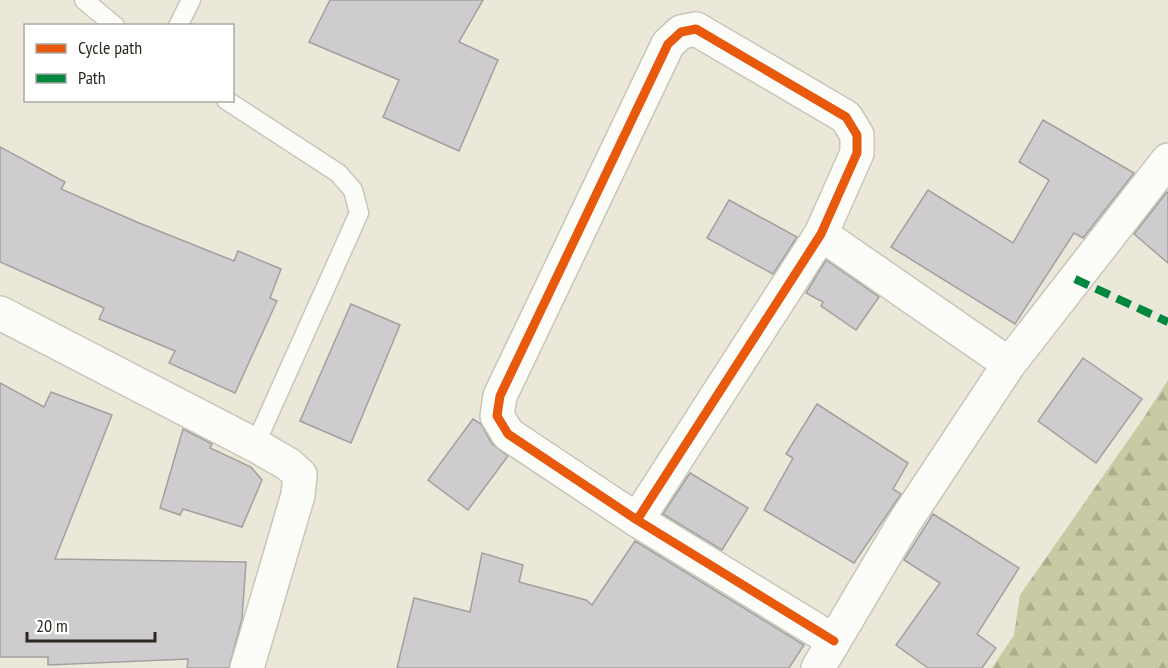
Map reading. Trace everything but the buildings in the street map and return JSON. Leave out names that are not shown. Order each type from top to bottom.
[{"type":"street","points":[[637,520],[821,234],[857,153],[857,135],[846,117],[696,29],[681,32],[668,44],[500,396],[497,416],[508,434],[637,520],[826,654],[904,523],[1009,364],[1168,160]]},
{"type":"street","points":[[821,234],[1009,364]]},
{"type":"street","points":[[0,313],[255,445],[288,464],[300,475],[298,495],[247,668]]},
{"type":"lane","points":[[84,0],[113,24]]},
{"type":"lane","points":[[179,24],[191,0]]},
{"type":"lane","points":[[228,102],[338,173],[353,190],[359,213],[255,445]]},
{"type":"green space","points":[[1168,380],[1168,668],[992,668],[1014,635],[1020,595]]},
{"type":"marked path","points":[[1075,279],[1168,322]]},
{"type":"cycle path","points":[[637,520],[821,234],[857,153],[857,135],[846,117],[696,29],[681,32],[668,44],[500,396],[497,416],[508,434],[637,520],[834,641]]}]
